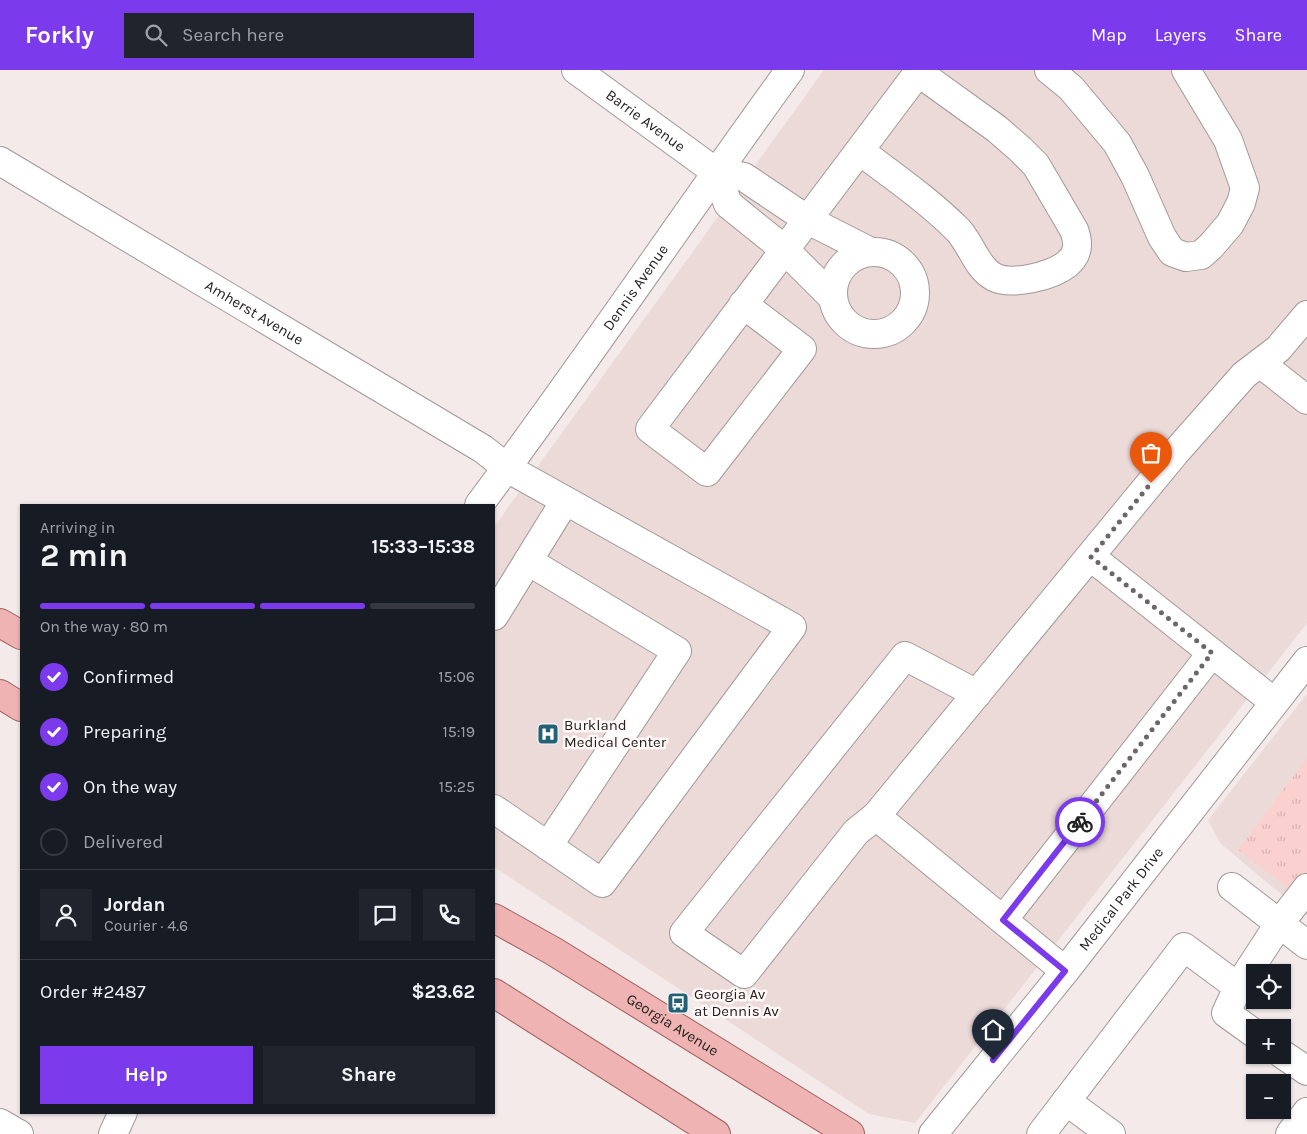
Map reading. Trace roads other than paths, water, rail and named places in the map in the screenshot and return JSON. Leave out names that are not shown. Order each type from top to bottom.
[{"type":"main road","points":[[0,623],[20,635]]},
{"type":"main road","points":[[0,694],[20,706]]},
{"type":"main road","name":"Georgia Avenue","points":[[495,919],[553,951],[850,1134]]},
{"type":"main road","points":[[495,994],[716,1134]]},
{"type":"street","name":"Barrie Avenue","points":[[576,70],[716,172]]},
{"type":"street","name":"Dennis Avenue","points":[[480,504],[570,382],[716,172],[790,70]]},
{"type":"street","points":[[1049,70],[1071,88],[1117,143],[1135,176],[1162,237],[1172,252],[1186,257],[1201,255],[1230,224],[1241,203],[1244,188],[1228,140],[1186,70]]},
{"type":"street","points":[[742,304],[802,348],[707,472],[650,429],[742,304],[808,220],[860,150],[919,71],[997,129],[1036,165],[1074,230],[1078,242],[1073,258],[1058,270],[1023,280],[1002,281],[995,278],[987,273],[959,231],[932,206],[860,150]]},
{"type":"street","name":"Amherst Avenue","points":[[0,161],[477,446],[507,468],[792,628],[602,883],[548,846]]},
{"type":"street","points":[[716,172],[744,177],[808,220],[869,251],[895,256],[905,264],[912,275],[916,287],[915,300],[911,312],[903,323],[892,330],[879,334],[866,334],[854,329],[844,321],[837,310],[833,298],[838,272],[846,262],[857,255],[869,251]]},
{"type":"street","points":[[716,172],[728,204],[785,250],[833,298]]},
{"type":"street","points":[[977,694],[905,656],[684,933],[744,974],[856,832],[876,816],[1091,557],[1175,453],[1244,374],[1278,349],[1307,315]]},
{"type":"street","points":[[1260,362],[1307,400]]},
{"type":"street","points":[[495,614],[565,501]]},
{"type":"street","points":[[1091,557],[1274,702]]},
{"type":"street","points":[[495,810],[548,846],[678,651],[528,561]]},
{"type":"street","points":[[1003,920],[1212,653]]},
{"type":"street","name":"Medical Park Drive","points":[[933,1134],[1065,971],[1307,661]]},
{"type":"street","points":[[876,816],[1065,971]]},
{"type":"street","points":[[1232,887],[1307,945]]},
{"type":"street","points":[[1246,1027],[1226,1013],[1238,987],[1279,924],[1307,888]]},
{"type":"street","points":[[1041,1134],[1184,947],[1238,987]]},
{"type":"street","points":[[1291,1060],[1307,1071]]},
{"type":"street","points":[[1066,1101],[1111,1134]]},
{"type":"street","points":[[1290,1134],[1307,1112]]},
{"type":"street","points":[[113,1134],[122,1114]]},
{"type":"street","points":[[0,1123],[19,1134]]},
{"type":"place","name":"Burkland Medical Center","points":[[548,734]]},
{"type":"place","name":"Georgia Av at Dennis Av","points":[[678,1003]]}]
